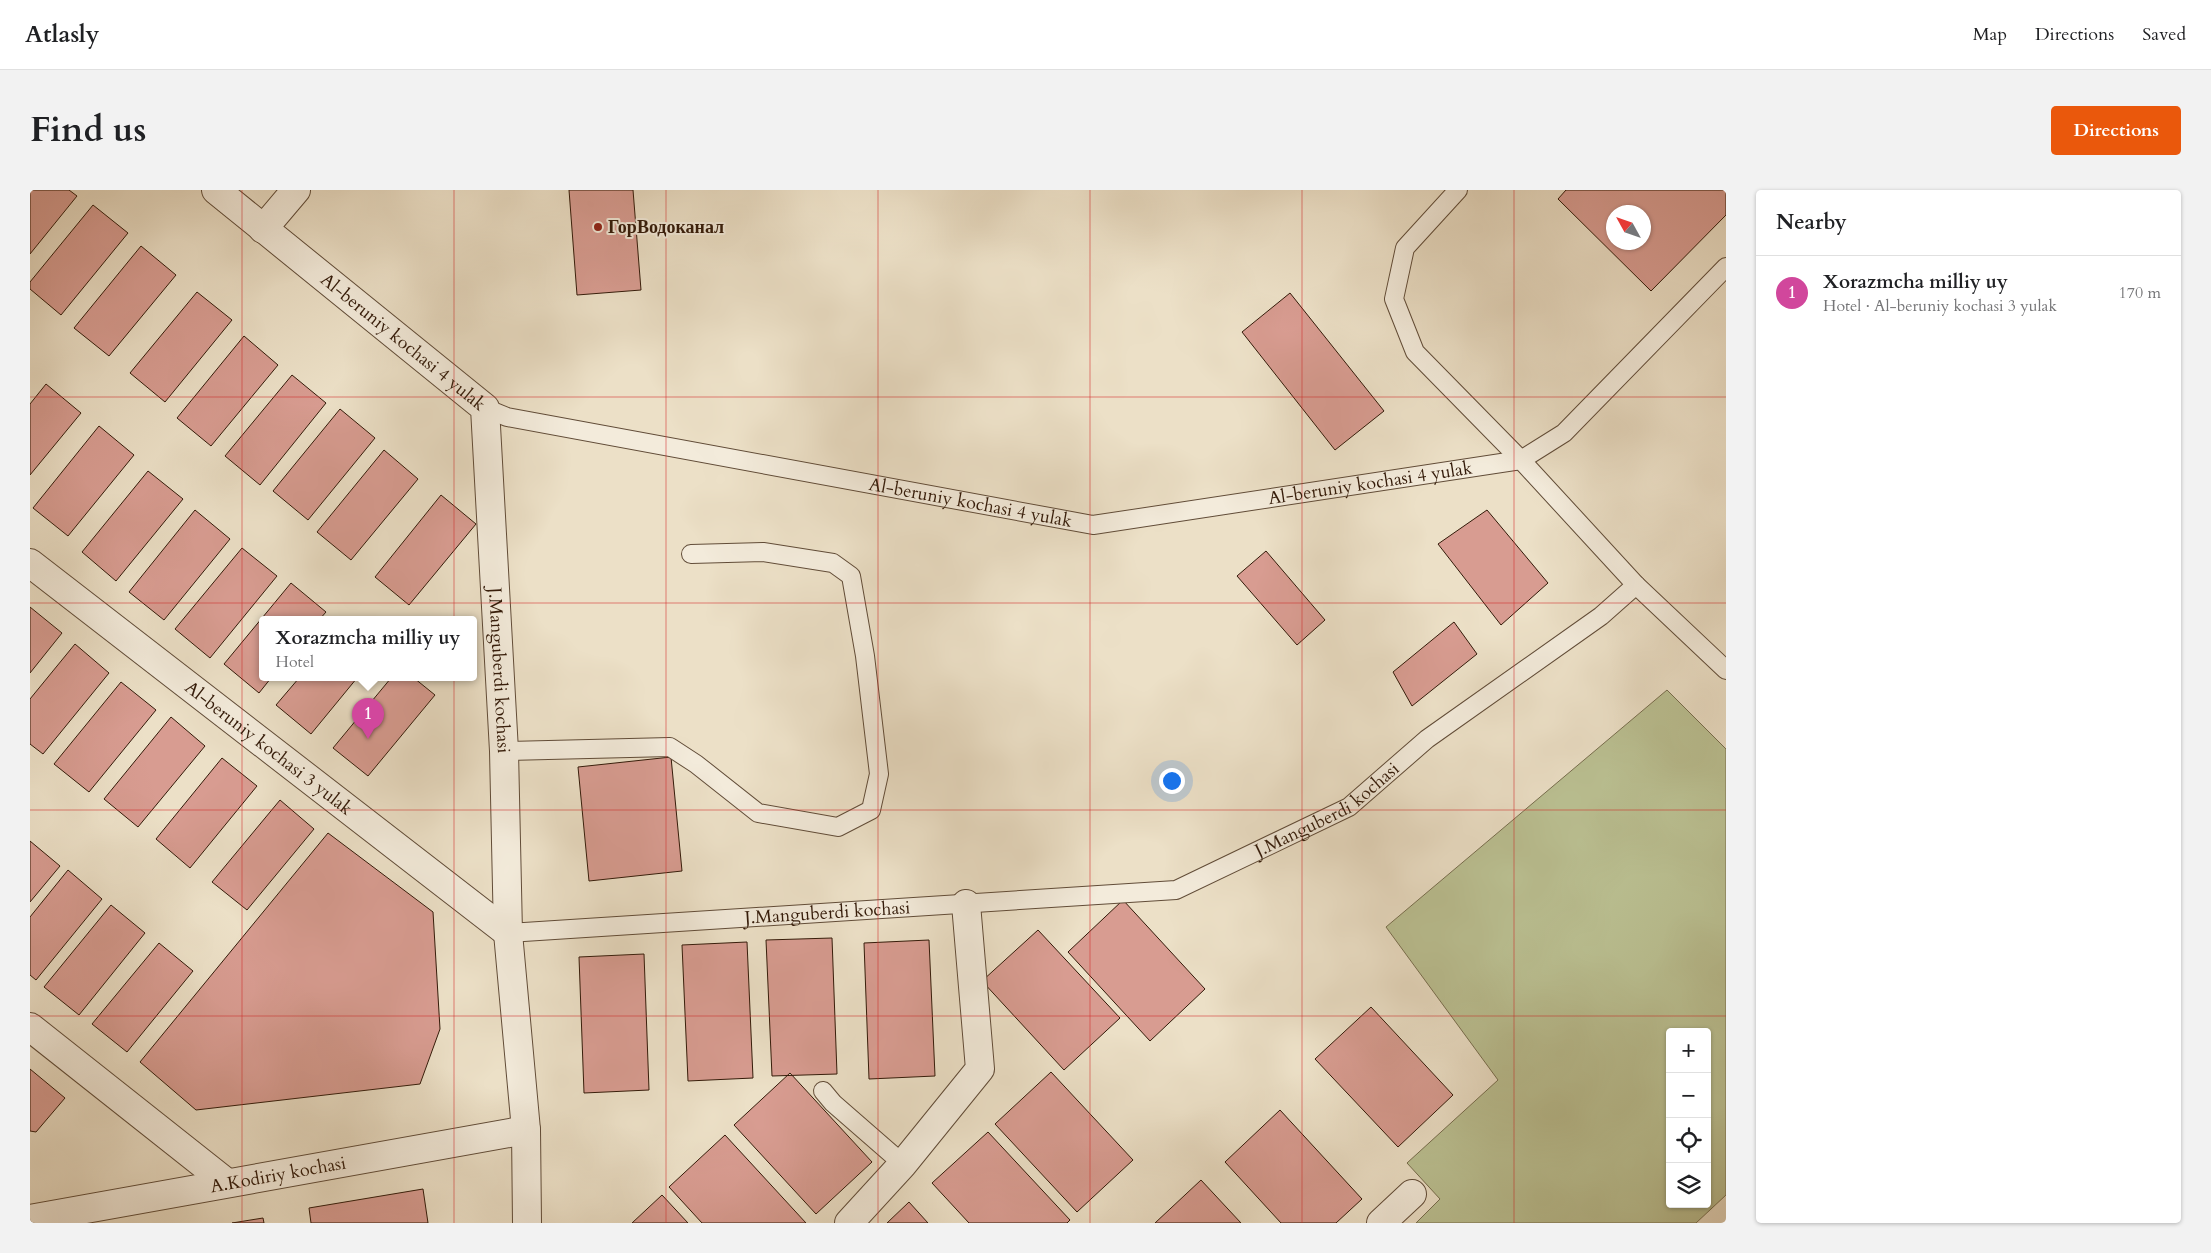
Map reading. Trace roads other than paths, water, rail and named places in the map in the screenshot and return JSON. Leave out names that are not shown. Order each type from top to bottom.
[{"type":"street","name":"Al-beruniy kochasi 4 yulak","points":[[216,190],[485,408]]},
{"type":"street","points":[[263,229],[296,190]]},
{"type":"street","name":"J.Manguberdi kochasi","points":[[485,408],[504,750],[508,933],[526,1130],[527,1223]]},
{"type":"street","name":"Al-beruniy kochasi 3 yulak","points":[[30,563],[508,933]]},
{"type":"street","points":[[849,1223],[903,1164],[980,1069],[966,904]]},
{"type":"street","points":[[30,1027],[227,1183]]},
{"type":"street","name":"A.Kodiriy kochasi","points":[[30,1219],[526,1130]]},
{"type":"street","points":[[1382,1223],[1412,1194]]},
{"type":"lane","points":[[1458,190],[1405,248],[1394,299],[1415,352],[1521,460],[1636,585],[1726,670]]},
{"type":"lane","name":"Al-beruniy kochasi 4 yulak","points":[[485,408],[507,417],[1093,525],[1521,460],[1564,433],[1726,267]]},
{"type":"lane","points":[[504,750],[670,747],[696,764],[758,813],[838,827],[871,810],[879,774],[865,656],[851,576],[833,564],[763,552],[691,554]]},
{"type":"lane","name":"J.Manguberdi kochasi","points":[[508,933],[1176,890],[1349,807],[1428,739],[1600,616],[1636,585]]},
{"type":"lane","points":[[823,1091],[833,1103],[903,1164]]},
{"type":"place","name":"ГорВодоканал","points":[[598,227]]},
{"type":"place","name":"Xorazmcha milliy uy","points":[[368,739]]}]
